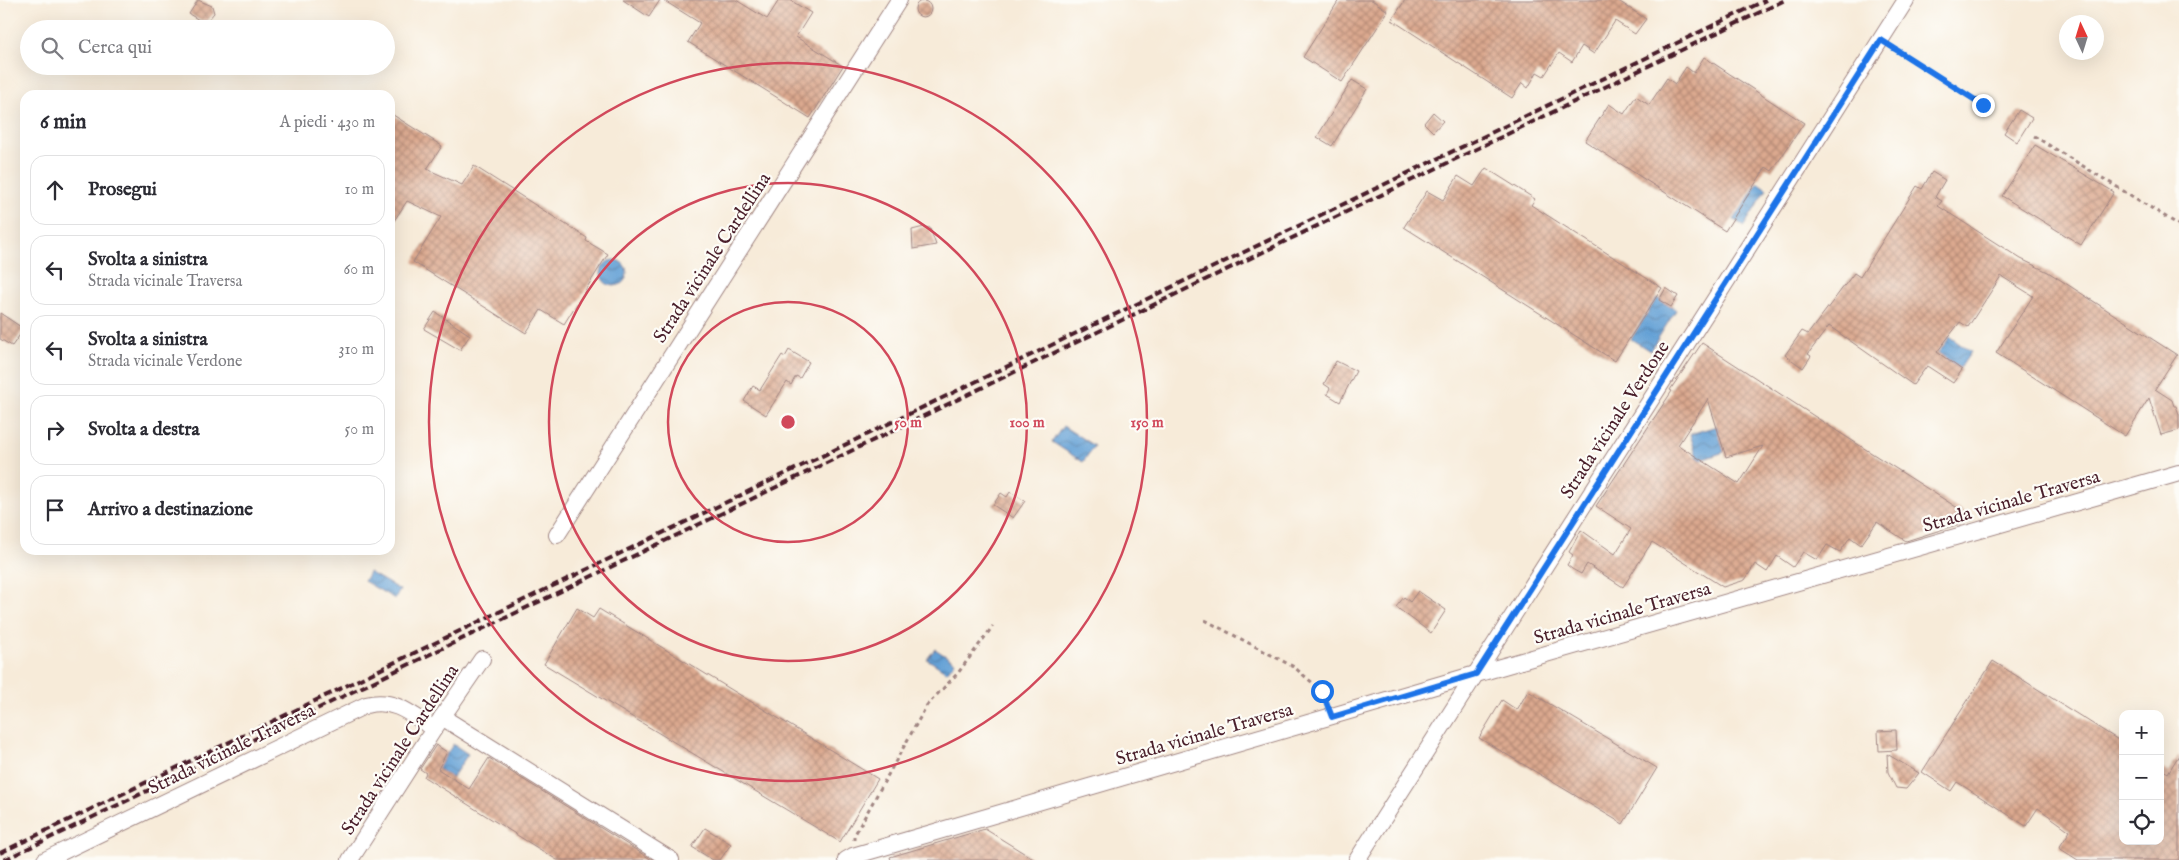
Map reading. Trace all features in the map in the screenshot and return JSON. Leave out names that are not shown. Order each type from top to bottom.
[{"type":"street","name":"Strada vicinale Cardellina","points":[[557,535],[899,0]]},
{"type":"street","name":"Strada vicinale Verdone","points":[[1357,860],[1906,0]]},
{"type":"street","name":"Strada vicinale Traversa","points":[[849,858],[1476,674],[2179,473]]},
{"type":"street","name":"Strada vicinale Cardellina","points":[[350,860],[438,723],[482,659]]},
{"type":"street","name":"Strada vicinale Traversa","points":[[45,860],[366,705],[377,702],[394,704],[438,723],[671,860]]},
{"type":"path","points":[[1881,40],[1983,105]]},
{"type":"path","points":[[2034,136],[2179,225]]},
{"type":"path","points":[[1205,620],[1294,667],[1322,691],[1332,717]]},
{"type":"path","points":[[849,858],[854,836],[927,704],[958,673],[993,626]]},
{"type":"water","points":[[1758,183],[1767,189],[1744,226],[1734,220]]},
{"type":"water","points":[[614,260],[623,264],[627,273],[623,282],[614,286],[605,282],[601,273],[605,264]]},
{"type":"water","points":[[1657,298],[1676,310],[1650,351],[1631,339]]},
{"type":"water","points":[[1950,337],[1971,352],[1960,368],[1938,353]]},
{"type":"water","points":[[1063,426],[1094,446],[1083,462],[1052,442]]},
{"type":"water","points":[[1717,426],[1724,452],[1701,460],[1697,457],[1690,434]]},
{"type":"water","points":[[369,572],[400,590],[395,599],[364,581]]},
{"type":"water","points":[[935,649],[955,662],[947,672],[927,659]]},
{"type":"water","points":[[453,744],[468,754],[452,778],[438,769]]},
{"type":"building","points":[[198,0],[212,6],[214,13],[208,20],[199,20],[189,14]]},
{"type":"building","points":[[623,0],[660,0],[649,17]]},
{"type":"building","points":[[663,0],[736,0],[767,19],[779,0],[790,0],[811,13],[796,37],[843,66],[810,118],[688,42],[700,23]]},
{"type":"building","points":[[1339,0],[1372,0],[1388,11],[1342,82],[1303,57]]},
{"type":"building","points":[[1405,0],[1617,0],[1646,19],[1635,34],[1615,21],[1594,54],[1582,46],[1572,62],[1559,53],[1544,76],[1537,72],[1528,88],[1522,83],[1512,98],[1392,20]]},
{"type":"building","points":[[923,1],[929,3],[931,9],[929,15],[923,17],[917,15],[915,9],[917,3]]},
{"type":"building","points":[[1704,57],[1804,123],[1772,171],[1766,167],[1725,231],[1585,141],[1609,104],[1624,114],[1636,96],[1649,105],[1667,78],[1675,84],[1686,67],[1694,73]]},
{"type":"building","points":[[1352,80],[1367,89],[1332,146],[1317,137]]},
{"type":"building","points":[[2019,110],[2032,118],[2017,142],[2004,133]]},
{"type":"building","points":[[1433,112],[1443,121],[1433,132],[1424,123]]},
{"type":"building","points":[[395,116],[442,146],[427,169],[462,185],[474,166],[587,238],[586,241],[608,254],[564,324],[541,310],[526,333],[413,262],[441,217],[407,201],[395,219]]},
{"type":"building","points":[[2035,145],[2114,192],[2081,245],[2002,196]]},
{"type":"building","points":[[1486,168],[1535,199],[1531,205],[1662,288],[1615,361],[1404,227],[1427,191],[1443,200],[1458,176],[1474,186]]},
{"type":"building","points":[[1932,172],[1945,180],[1935,197],[1942,201],[1938,206],[2021,259],[2048,272],[2177,355],[2155,389],[2172,400],[2174,406],[2176,406],[2179,414],[2179,430],[2161,435],[2149,398],[2125,436],[1996,353],[2033,296],[2001,276],[1968,327],[1960,322],[1937,352],[1962,370],[1953,383],[1927,366],[1913,385],[1829,326],[1808,354],[1811,356],[1803,368],[1785,355],[1802,331],[1808,334],[1854,273],[1860,277],[1917,186],[1922,189]]},
{"type":"building","points":[[924,227],[930,228],[936,245],[913,249],[912,230]]},
{"type":"building","points":[[1666,288],[1678,296],[1671,307],[1659,300]]},
{"type":"building","points":[[435,312],[470,335],[460,350],[424,329]]},
{"type":"building","points":[[0,313],[20,326],[20,335],[12,346],[0,339]]},
{"type":"building","points":[[1702,343],[1975,519],[1906,541],[1877,522],[1861,545],[1850,537],[1840,552],[1827,545],[1817,560],[1803,552],[1793,567],[1777,556],[1767,572],[1755,564],[1745,580],[1723,587],[1652,542],[1623,587],[1587,564],[1581,574],[1567,565],[1573,555],[1569,552],[1581,530],[1615,554],[1631,529],[1596,506],[1672,391],[1670,390]],"holes":[[[1708,399],[1726,457],[1763,446],[1739,484],[1678,445]]]},
{"type":"building","points":[[789,350],[809,362],[800,378],[796,376],[791,385],[787,382],[766,415],[744,401],[753,386],[760,390],[782,355],[785,357]]},
{"type":"building","points":[[1336,361],[1356,371],[1340,402],[1327,394],[1330,388],[1324,384]]},
{"type":"building","points":[[1010,492],[1025,501],[1013,518],[993,505],[1001,493],[1007,497]]},
{"type":"building","points":[[1418,591],[1446,610],[1431,633],[1396,607],[1404,597],[1410,602]]},
{"type":"building","points":[[577,608],[593,618],[599,609],[878,779],[840,842],[544,664]]},
{"type":"building","points":[[1993,661],[2119,740],[2119,845],[2164,845],[2164,770],[2168,773],[2179,755],[2179,860],[2078,860],[2059,848],[2070,831],[2038,808],[2026,826],[1957,782],[1951,791],[1922,772]]},
{"type":"building","points":[[1528,691],[1657,768],[1623,824],[1479,738],[1502,700],[1517,710]]},
{"type":"building","points":[[1896,730],[1897,750],[1879,751],[1878,731]]},
{"type":"building","points":[[436,745],[447,752],[438,769],[469,789],[489,758],[652,860],[557,860],[424,777],[426,773],[420,769]]},
{"type":"building","points":[[1887,754],[1919,773],[1906,789],[1896,788],[1888,772]]},
{"type":"building","points":[[705,828],[731,844],[720,860],[713,860],[692,847]]},
{"type":"building","points":[[985,829],[1035,860],[891,860],[890,857]]},
{"type":"railway","points":[[0,853],[1766,0]]},
{"type":"railway","points":[[4,860],[1785,0]]},
{"type":"route","points":[[1322,691],[1332,717],[1476,674],[1881,40],[1983,105]]}]
